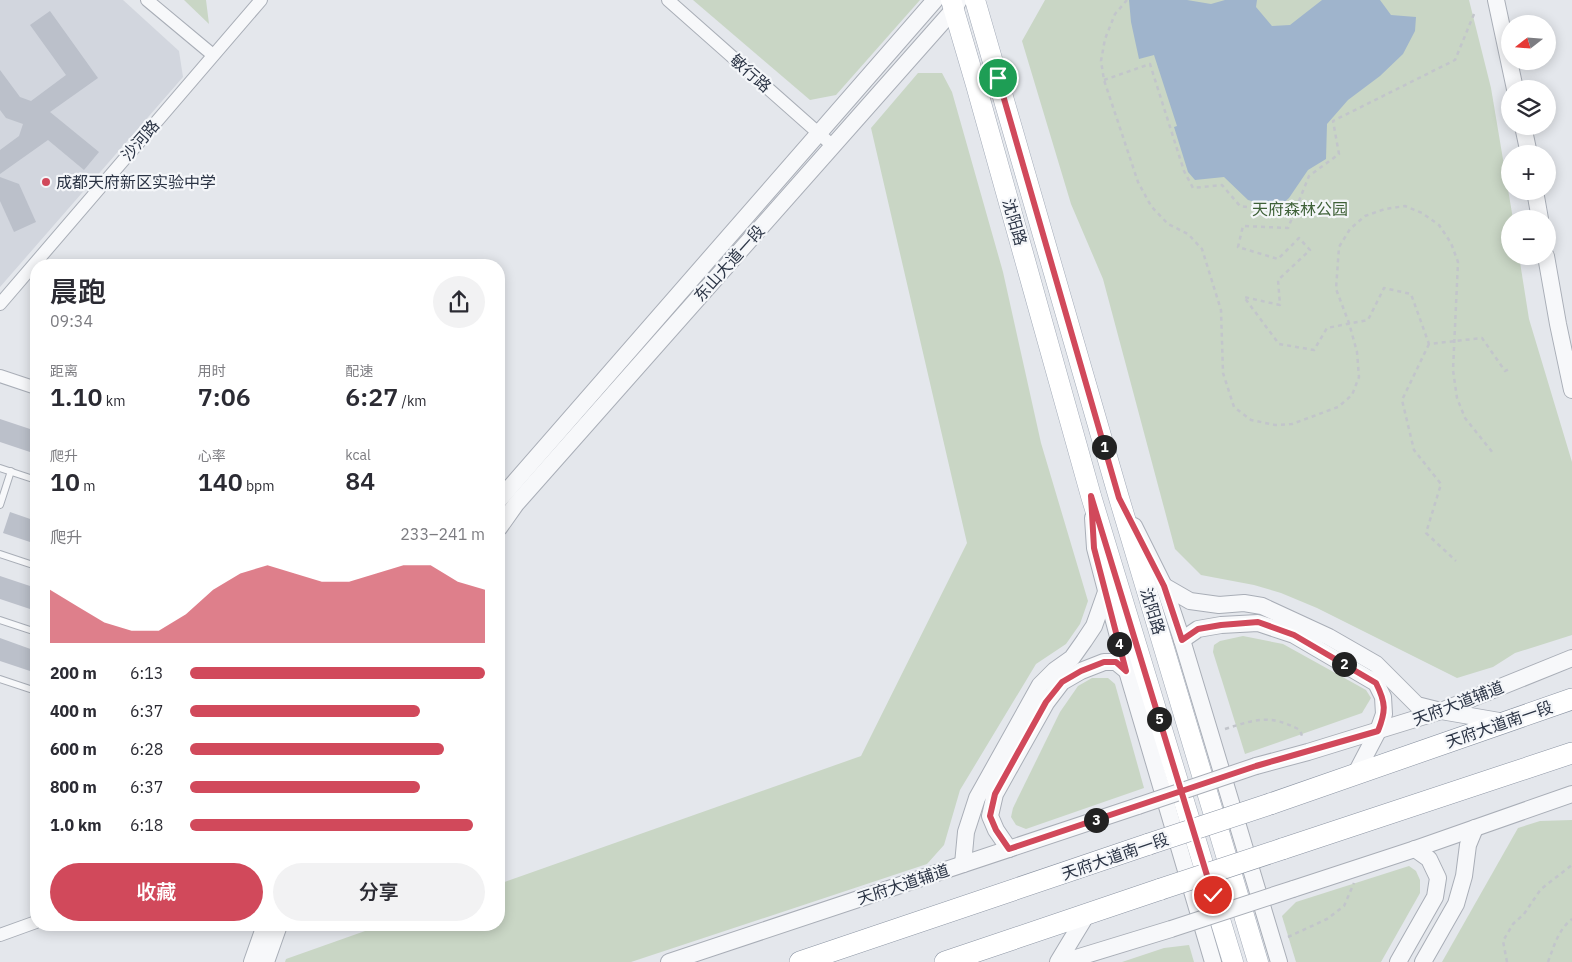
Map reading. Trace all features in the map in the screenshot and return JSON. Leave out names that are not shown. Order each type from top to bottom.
[{"type":"highway","name":"天府大道南一段","points":[[800,962],[1270,804],[1572,699]]},
{"type":"highway","points":[[945,962],[968,959],[1087,914],[1572,753]]},
{"type":"main road","name":"沈阳路","points":[[975,0],[1119,498],[1258,962]]},
{"type":"main road","name":"沈阳路","points":[[955,3],[1091,496],[1233,962]]},
{"type":"street","points":[[147,0],[213,55]]},
{"type":"street","name":"沙河路","points":[[38,259],[261,0]]},
{"type":"street","name":"敏行路","points":[[668,0],[833,146]]},
{"type":"street","name":"东山大道一段","points":[[505,493],[935,0]]},
{"type":"street","points":[[1496,0],[1513,80]]},
{"type":"street","name":"东山大道一段","points":[[505,520],[516,504],[833,146],[955,3]]},
{"type":"street","points":[[1548,265],[1572,390]]},
{"type":"street","name":"沙河路","points":[[0,304],[30,269]]},
{"type":"street","points":[[0,376],[30,386]]},
{"type":"street","points":[[1091,496],[1094,548],[1126,671],[1213,962]]},
{"type":"street","points":[[1119,498],[1164,586],[1279,962]]},
{"type":"street","points":[[1164,586],[1190,601],[1219,605],[1244,604],[1262,606],[1329,637],[1376,664],[1417,705],[1505,722]]},
{"type":"street","points":[[964,864],[966,832],[977,798],[1040,685],[1055,670],[1072,658],[1094,626],[1106,592]]},
{"type":"street","points":[[1182,640],[1198,629],[1258,622],[1294,635],[1376,683],[1383,697],[1384,714],[1378,731],[1356,773]]},
{"type":"street","name":"天府大道辅道","points":[[669,962],[1256,766],[1441,711],[1572,658]]},
{"type":"street","points":[[1009,849],[996,830],[990,816],[995,794],[1046,702],[1062,682],[1081,671],[1104,662],[1116,662],[1126,671]]},
{"type":"street","points":[[1062,962],[1415,849],[1572,794]]},
{"type":"street","points":[[1423,962],[1456,904],[1464,876],[1468,845],[1475,828]]},
{"type":"street","points":[[1398,962],[1434,897],[1438,878],[1429,858],[1415,849]]},
{"type":"street","points":[[1058,962],[1087,914]]},
{"type":"street","points":[[0,935],[30,924]]},
{"type":"street","points":[[252,962],[263,931]]},
{"type":"street","points":[[266,962],[277,931]]},
{"type":"lane","points":[[0,468],[30,478]]},
{"type":"lane","points":[[0,505],[11,471]]},
{"type":"lane","points":[[0,554],[30,564]]},
{"type":"lane","points":[[0,620],[30,630]]},
{"type":"lane","points":[[0,679],[30,688]]},
{"type":"path","points":[[1127,0],[1115,14],[1104,39],[1101,61],[1104,80],[1138,182],[1151,206],[1168,224],[1188,234],[1202,249],[1221,310],[1223,373],[1234,407],[1251,420],[1275,425],[1292,424],[1338,407],[1352,395],[1359,377],[1357,352],[1336,289],[1339,247],[1350,229],[1365,216],[1385,208],[1405,206],[1422,213],[1439,224],[1451,243],[1458,262],[1453,370],[1457,398],[1465,418],[1494,453]]},
{"type":"path","points":[[1456,561],[1426,533],[1441,484],[1414,450],[1402,400],[1429,344],[1411,294],[1384,288],[1368,320],[1327,328],[1314,350],[1279,344],[1244,297],[1280,305],[1278,280],[1310,250],[1300,238],[1278,259],[1238,247],[1243,226],[1288,228],[1309,176],[1339,154],[1333,121],[1455,60],[1474,14]]},
{"type":"path","points":[[1104,80],[1150,64],[1184,171],[1193,188],[1222,185],[1240,206],[1294,214]]},
{"type":"path","points":[[1429,344],[1482,338],[1505,371],[1511,368]]},
{"type":"path","points":[[1225,729],[1267,718],[1285,722],[1300,730]]},
{"type":"path","points":[[1507,962],[1503,941],[1513,924],[1524,914],[1541,889],[1572,865]]},
{"type":"path","points":[[1288,937],[1327,919],[1344,906],[1354,883]]},
{"type":"path","points":[[1548,962],[1558,935],[1564,925],[1572,919]]},
{"type":"shaded area","name":"成都天府新区实验中学","points":[[0,0],[123,0],[179,51],[183,77],[0,287]]},
{"type":"green space","points":[[184,0],[206,0],[209,24]]},
{"type":"green space","points":[[693,0],[920,0],[836,95],[810,100]]},
{"type":"green space","name":"天府森林公园","points":[[1045,0],[1469,0],[1491,88],[1501,148],[1501,200],[1510,200],[1511,210],[1501,210],[1501,265],[1520,265],[1529,319],[1572,462],[1572,635],[1515,653],[1493,667],[1457,678],[1317,608],[1281,593],[1254,585],[1201,575],[1175,549],[1103,279],[1071,204],[1022,41]]},
{"type":"green space","points":[[918,73],[942,73],[952,92],[1003,272],[1041,443],[1088,601],[1080,624],[1066,644],[1036,664],[960,790],[944,845],[927,864],[631,962],[285,962],[286,959],[365,931],[505,931],[505,882],[861,756],[967,543],[871,128]]},
{"type":"green space","points":[[1243,636],[1283,644],[1366,690],[1371,698],[1362,713],[1245,754],[1213,652],[1214,645],[1220,641]]},
{"type":"green space","points":[[1092,678],[1108,678],[1115,684],[1144,788],[1026,829],[1016,825],[1011,817],[1013,808],[1060,712],[1078,686]]},
{"type":"green space","points":[[1572,820],[1572,962],[1442,962],[1518,828],[1540,821]]},
{"type":"green space","points":[[1409,866],[1416,871],[1420,880],[1420,893],[1381,962],[1296,962],[1282,916],[1296,902]]},
{"type":"green space","points":[[1189,945],[1194,962],[1122,962],[1164,948]]},
{"type":"water","points":[[1129,0],[1187,0],[1211,4],[1225,0],[1257,0],[1256,7],[1272,26],[1290,25],[1322,0],[1380,0],[1391,15],[1416,17],[1415,31],[1403,54],[1380,76],[1348,100],[1327,124],[1326,159],[1308,170],[1289,198],[1280,206],[1270,206],[1248,200],[1224,177],[1195,180],[1188,172],[1174,127],[1177,126],[1154,55],[1139,59],[1131,22]]},
{"type":"building","points":[[50,11],[98,78],[50,112],[99,152],[84,170],[48,140],[0,174],[0,150],[19,136],[23,124],[6,118],[0,110],[0,70],[20,97],[31,101],[66,75],[30,25]]},
{"type":"building","points":[[0,177],[19,184],[36,222],[14,232],[0,201]]},
{"type":"building","points":[[0,419],[30,429],[30,452],[0,442]]},
{"type":"building","points":[[10,512],[30,519],[30,542],[3,533]]},
{"type":"building","points":[[0,576],[30,586],[30,609],[0,599]]},
{"type":"building","points":[[0,638],[30,649],[30,671],[0,661]]},
{"type":"place","name":"成都天府新区实验中学","points":[[46,182]]},
{"type":"route","points":[[998,78],[1119,498],[1164,586],[1182,640],[1198,629],[1258,622],[1294,635],[1376,683],[1383,697],[1384,714],[1378,731],[1256,766],[1197,786],[1138,806],[1009,849],[996,830],[990,816],[995,794],[1046,702],[1062,682],[1081,671],[1104,662],[1116,662],[1126,671],[1094,548],[1091,496],[1172,762],[1192,829],[1213,895]]}]
